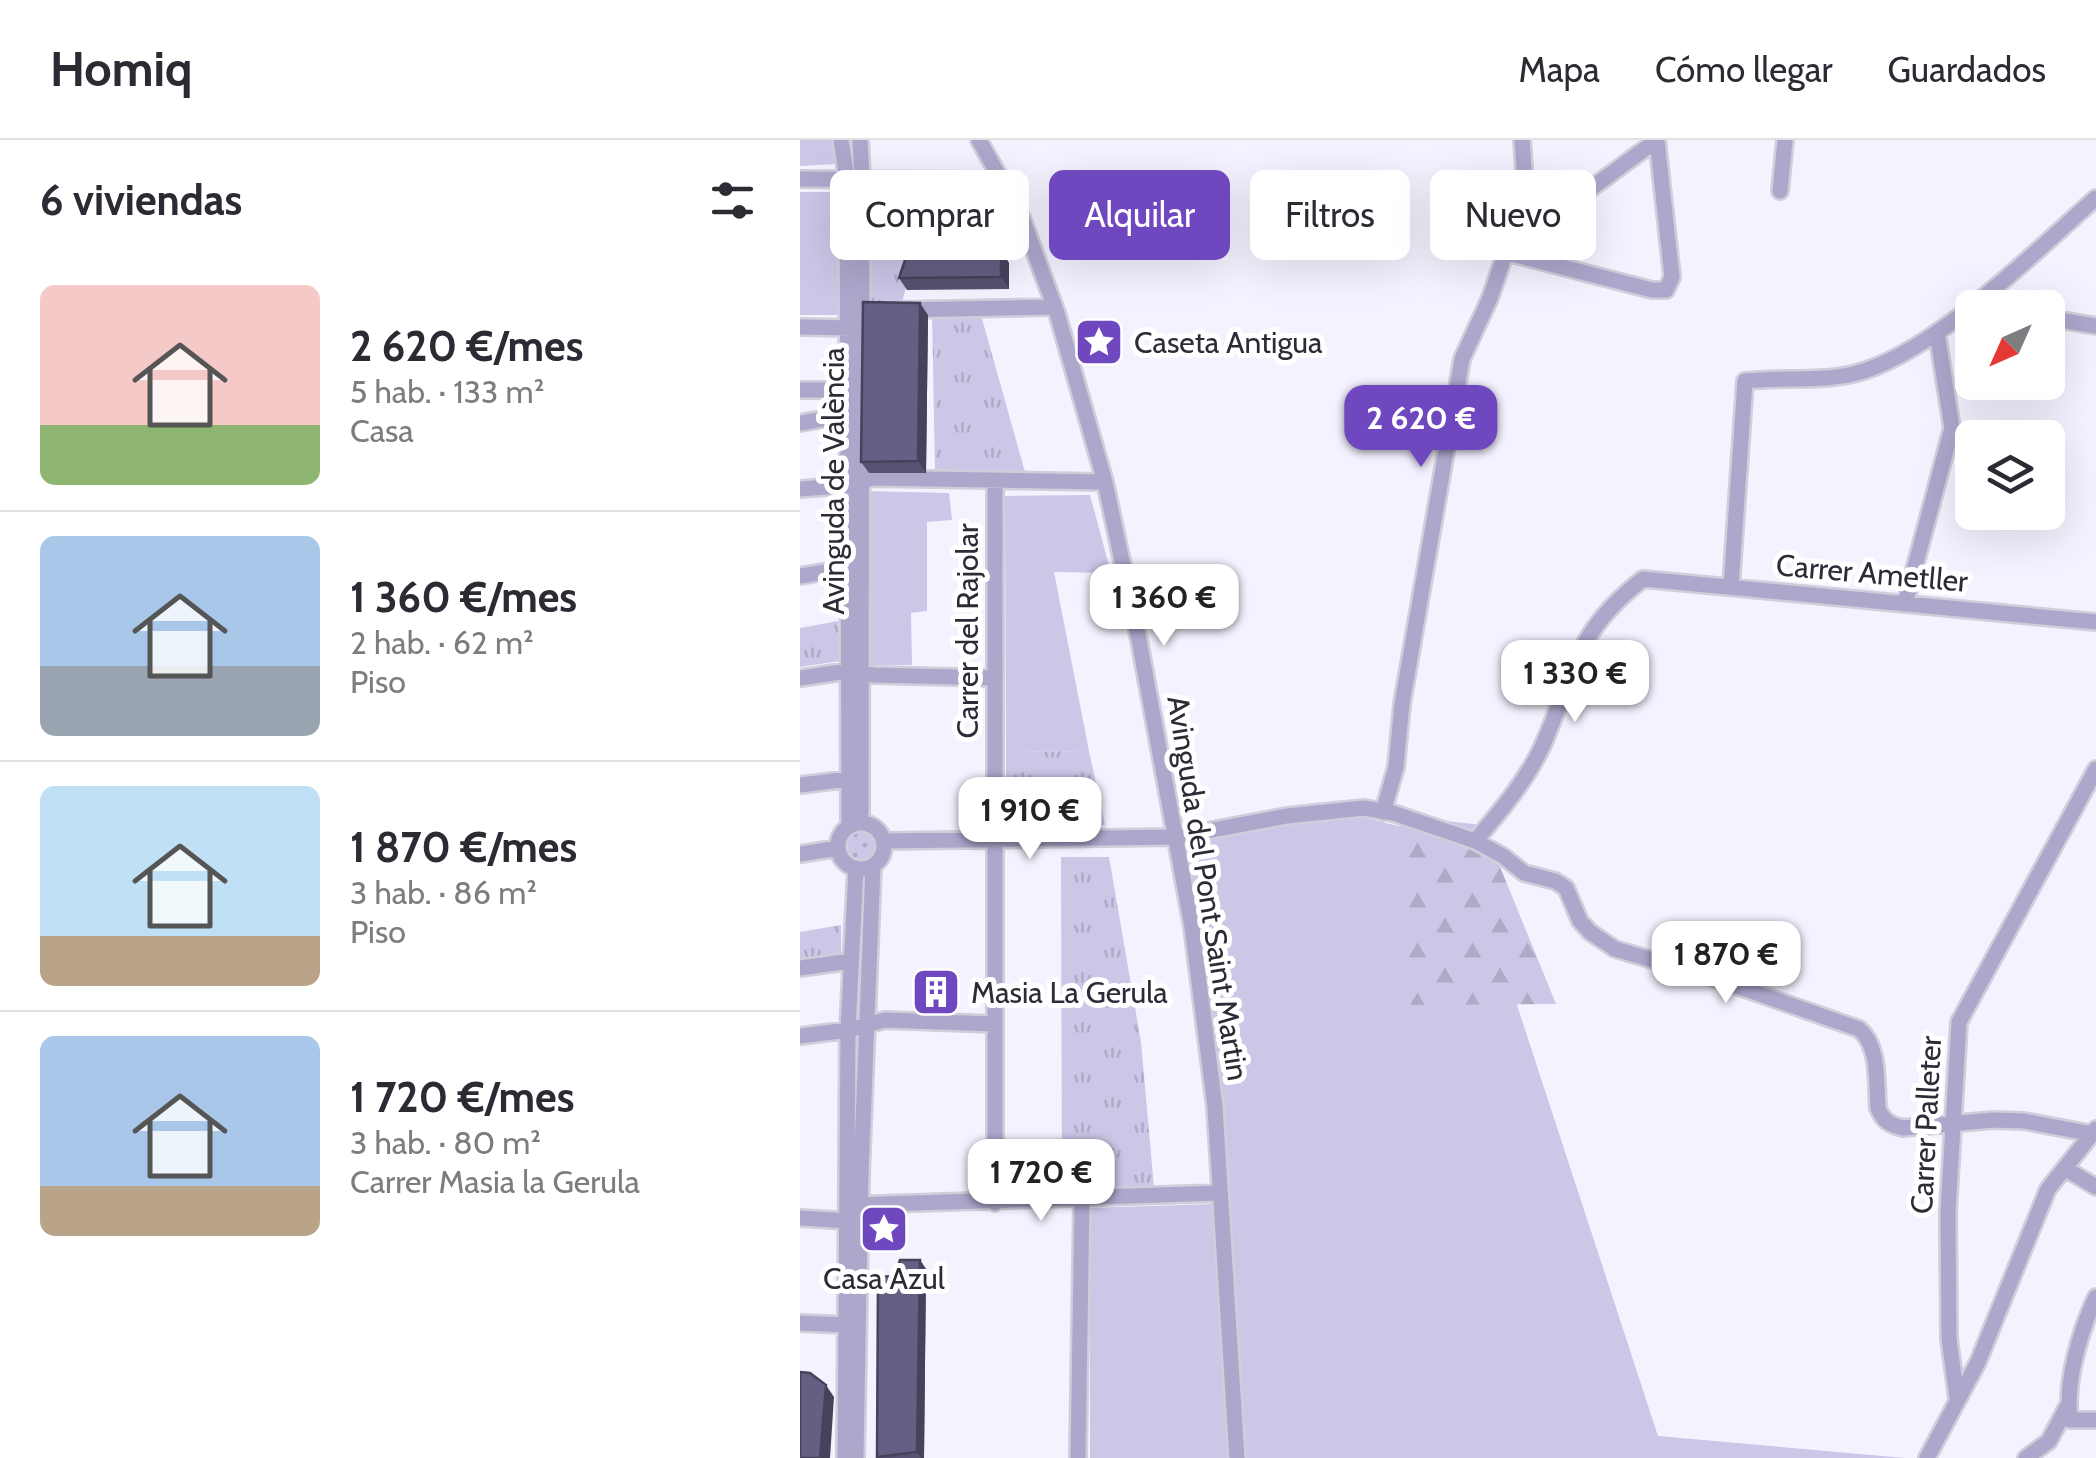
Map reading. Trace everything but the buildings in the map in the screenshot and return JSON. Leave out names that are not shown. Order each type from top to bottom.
[{"type":"street","name":"Avinguda de València","points":[[841,140],[851,170]]},
{"type":"street","name":"Avinguda de València","points":[[855,170],[860,140]]},
{"type":"street","name":"Avinguda del Pont Saint Martin","points":[[978,140],[994,170]]},
{"type":"street","points":[[1522,140],[1524,170]]},
{"type":"street","points":[[1535,260],[1652,290],[1666,290],[1672,277],[1657,140],[1596,185]]},
{"type":"street","points":[[1780,191],[1785,140]]},
{"type":"street","points":[[800,179],[830,179]]},
{"type":"street","points":[[1990,290],[2096,198]]},
{"type":"street","name":"Avinguda del Pont Saint Martin","points":[[1029,237],[1055,307],[1105,482],[1140,640],[1192,927],[1220,1193],[1237,1458]]},
{"type":"street","name":"Avinguda de València","points":[[854,260],[855,824]]},
{"type":"street","name":"Avinguda de València","points":[[855,824],[849,779],[854,671],[848,568],[853,484],[848,390],[854,328],[860,311],[858,260]]},
{"type":"street","points":[[1383,812],[1396,767],[1402,704],[1462,359],[1490,298],[1502,260]]},
{"type":"street","points":[[860,311],[1055,307]]},
{"type":"street","points":[[1731,587],[1746,380],[1855,374],[1908,351],[1955,319]]},
{"type":"street","points":[[2065,321],[2096,326]]},
{"type":"street","points":[[800,327],[854,328]]},
{"type":"street","points":[[1905,604],[1952,428],[1937,333]]},
{"type":"street","points":[[800,390],[848,390]]},
{"type":"street","points":[[800,423],[848,416]]},
{"type":"street","points":[[800,490],[872,478],[1105,482]]},
{"type":"street","name":"Carrer del Rajolar","points":[[995,480],[995,1203]]},
{"type":"street","points":[[800,576],[848,568]]},
{"type":"street","name":"Carrer Ametller","points":[[1475,841],[1540,750],[1567,677],[1594,626],[1607,608],[1643,579],[2096,622]]},
{"type":"street","points":[[800,678],[854,671],[874,676],[994,678]]},
{"type":"street","name":"Carrer Palleter","points":[[1957,1398],[1949,1340],[1948,1212],[1958,1022],[2096,770]]},
{"type":"street","points":[[800,785],[849,779]]},
{"type":"street","points":[[884,842],[1175,837],[1332,809],[1383,812],[1475,841],[1524,872],[1566,888],[1580,921],[1601,942],[1615,949],[1714,978],[1859,1029],[1872,1046],[1882,1118],[1903,1128],[1993,1120],[2095,1131],[2048,1189],[1978,1362],[1926,1458]]},
{"type":"street","points":[[855,824],[873,826],[884,842],[882,856],[864,867],[844,861],[838,848],[840,836],[855,824]]},
{"type":"street","points":[[800,854],[838,848]]},
{"type":"street","points":[[856,1458],[848,1030],[850,960],[864,867]]},
{"type":"street","points":[[845,1458],[853,1211],[866,1023],[864,867]]},
{"type":"street","points":[[800,968],[850,960]]},
{"type":"street","points":[[800,1036],[885,1020],[995,1024]]},
{"type":"street","points":[[2066,1170],[2096,1187]]},
{"type":"street","points":[[800,1218],[853,1211],[1220,1193]]},
{"type":"street","points":[[1078,1458],[1082,1200]]},
{"type":"street","points":[[2026,1458],[2049,1441],[2068,1406],[2078,1355],[2096,1297]]},
{"type":"street","points":[[800,1322],[848,1325]]},
{"type":"street","points":[[2068,1406],[2070,1420],[2096,1420]]},
{"type":"green space","points":[[800,140],[834,140],[836,164],[800,166]]},
{"type":"green space","points":[[800,192],[830,192],[830,260],[841,260],[839,315],[800,315]]},
{"type":"green space","points":[[870,260],[919,260],[902,303],[870,303]]},
{"type":"green space","points":[[979,308],[1025,472],[935,472],[932,310]]},
{"type":"green space","points":[[866,491],[949,493],[952,520],[927,522],[927,611],[911,613],[912,665],[871,665]]},
{"type":"green space","points":[[1090,495],[1111,573],[1054,572],[1089,751],[1006,752],[1005,496]]},
{"type":"green space","points":[[838,621],[840,661],[800,667],[800,628]]},
{"type":"green space","points":[[1089,751],[1105,825],[1006,827],[1006,752]]},
{"type":"green space","points":[[1332,809],[1464,843],[1658,1436],[1905,1458],[1244,1458],[1220,1193],[1175,837]]},
{"type":"green space","points":[[1399,816],[1483,825],[1556,1004],[1409,1005]]},
{"type":"green space","points":[[861,832],[871,837],[876,847],[871,857],[861,862],[851,857],[846,847],[851,837]]},
{"type":"green space","points":[[1061,857],[1109,857],[1141,1042],[1154,1188],[1062,1191]]},
{"type":"green space","points":[[841,925],[841,959],[800,964],[800,932]]},
{"type":"green space","points":[[1213,1204],[1229,1458],[1090,1458],[1090,1208]]},
{"type":"place","name":"Caseta Antigua","points":[[1099,342]]},
{"type":"place","name":"Masia La Gerula","points":[[936,992]]},
{"type":"place","name":"Casa Azul","points":[[884,1229]]}]
